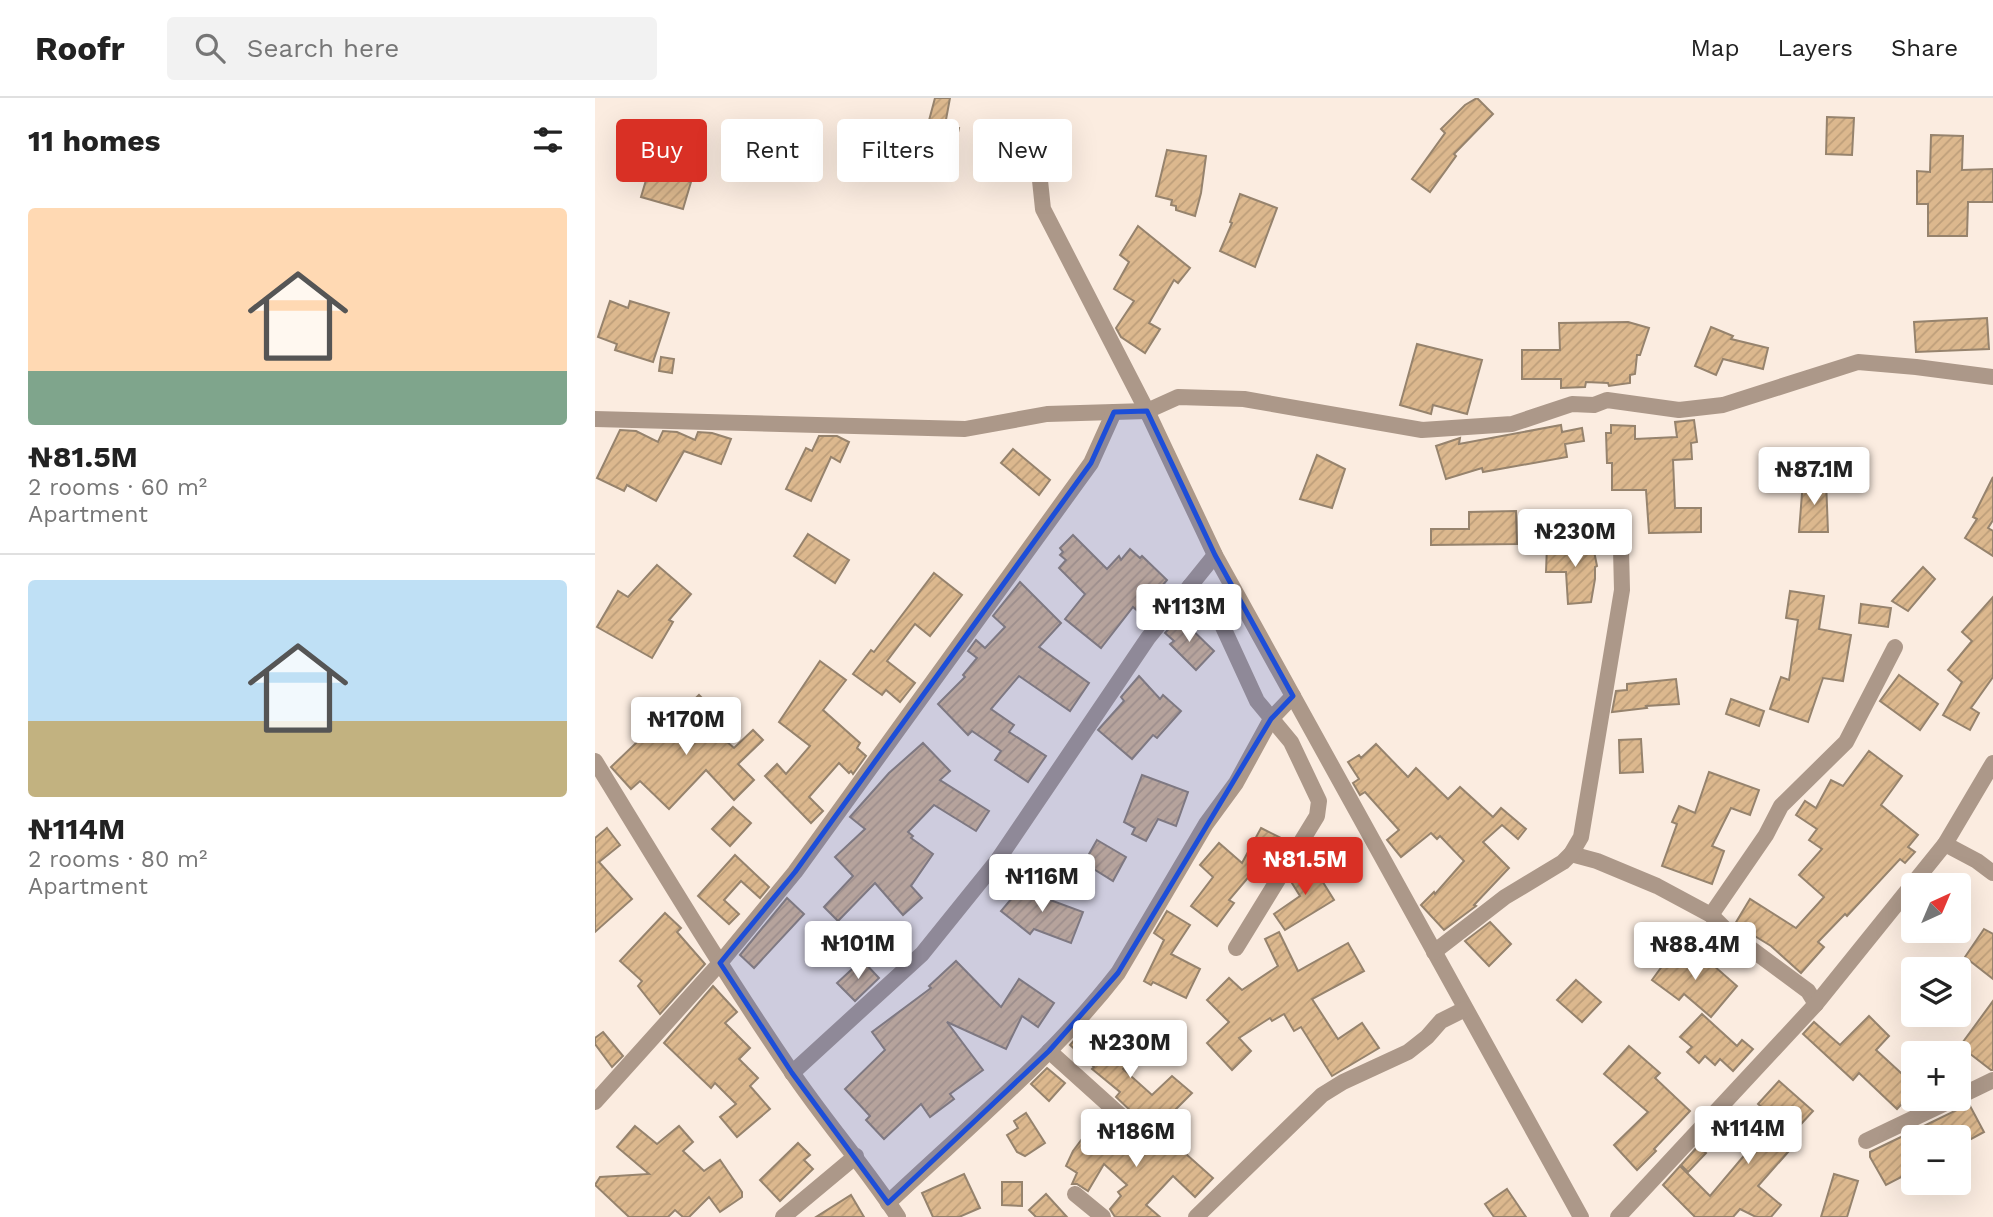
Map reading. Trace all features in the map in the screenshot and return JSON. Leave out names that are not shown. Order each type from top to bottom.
[{"type":"street","points":[[1040,182],[1043,209],[1147,411],[1215,555],[1581,1217]]},
{"type":"street","points":[[595,419],[965,429],[1047,414],[1147,411],[1178,397],[1244,398],[1422,430],[1512,424],[1572,404],[1594,405],[1607,400],[1679,410],[1723,405],[1858,362],[1993,376]]},
{"type":"street","points":[[595,1102],[720,962],[795,872],[1091,463],[1114,412]]},
{"type":"street","points":[[1434,952],[1505,897],[1563,863],[1581,836],[1622,590],[1621,549]]},
{"type":"street","points":[[792,1073],[922,954],[997,862],[1148,638],[1215,555]]},
{"type":"street","points":[[1190,586],[1217,614],[1257,701],[1291,742],[1319,801],[1317,816],[1235,948]]},
{"type":"street","points":[[1711,915],[1766,835],[1781,806],[1846,742],[1895,647]]},
{"type":"street","points":[[888,1203],[1049,1051],[1118,973],[1206,824],[1235,783],[1271,719],[1293,696]]},
{"type":"street","points":[[1618,1217],[1816,1004],[1945,844],[1993,763]]},
{"type":"street","points":[[597,771],[792,1073],[856,1156],[898,1217]]},
{"type":"street","points":[[1945,844],[1993,873]]},
{"type":"street","points":[[1571,854],[1597,861],[1657,886],[1711,915],[1727,931],[1808,990],[1816,1004]]},
{"type":"street","points":[[1196,1217],[1322,1095],[1343,1082],[1408,1052],[1441,1021],[1465,1009]]},
{"type":"street","points":[[1049,1051],[1140,1133]]},
{"type":"street","points":[[1971,1091],[1993,1080]]},
{"type":"street","points":[[1866,1141],[1929,1111]]},
{"type":"street","points":[[783,1217],[856,1156]]},
{"type":"street","points":[[1075,1194],[1103,1217]]},
{"type":"highlighted area","points":[[1147,411],[1215,555],[1293,696],[1271,719],[1118,973],[1049,1051],[888,1203],[792,1073],[720,963],[795,872],[1091,463],[1114,412]]},
{"type":"building","points":[[935,98],[950,98],[946,119],[929,119]]},
{"type":"building","points":[[1477,98],[1493,114],[1454,154],[1456,156],[1430,192],[1412,179],[1445,133],[1441,129],[1465,105]]},
{"type":"building","points":[[1827,117],[1854,118],[1852,155],[1826,154]]},
{"type":"building","points":[[1931,135],[1963,136],[1962,170],[1993,169],[1993,202],[1968,202],[1967,236],[1928,236],[1928,204],[1917,204],[1917,171],[1930,172]]},
{"type":"building","points":[[1167,150],[1206,156],[1195,216],[1176,210],[1176,206],[1171,205],[1172,200],[1156,196]]},
{"type":"building","points":[[645,182],[691,182],[683,209],[641,197]]},
{"type":"building","points":[[1240,194],[1277,208],[1255,267],[1220,251]]},
{"type":"building","points":[[1138,226],[1190,268],[1178,283],[1174,280],[1149,323],[1160,329],[1145,353],[1121,337],[1116,328],[1134,301],[1114,289],[1129,262],[1120,255]]},
{"type":"building","points":[[610,301],[628,308],[630,301],[669,313],[653,362],[615,350],[617,344],[598,337]]},
{"type":"building","points":[[1987,318],[1989,349],[1916,352],[1914,322]]},
{"type":"building","points":[[1628,322],[1649,328],[1640,355],[1637,355],[1635,374],[1630,375],[1630,383],[1609,386],[1608,383],[1586,382],[1585,387],[1561,388],[1561,379],[1522,379],[1522,350],[1560,350],[1559,323]]},
{"type":"building","points":[[1711,327],[1733,336],[1731,339],[1768,348],[1763,369],[1723,359],[1716,375],[1695,366]]},
{"type":"building","points":[[1417,344],[1482,360],[1467,414],[1433,405],[1431,414],[1400,405]]},
{"type":"building","points":[[661,357],[674,359],[672,373],[659,371]]},
{"type":"building","points":[[1694,420],[1697,442],[1691,443],[1692,459],[1673,460],[1675,508],[1701,508],[1701,532],[1649,533],[1646,490],[1612,490],[1612,463],[1607,463],[1606,433],[1611,433],[1611,425],[1635,426],[1635,439],[1677,437],[1675,422]]},
{"type":"building","points":[[1561,425],[1562,432],[1582,428],[1584,441],[1565,444],[1567,457],[1483,472],[1482,468],[1446,479],[1436,446],[1460,438],[1459,444]]},
{"type":"building","points":[[620,430],[636,431],[658,442],[663,431],[677,432],[695,440],[698,432],[731,439],[721,464],[684,451],[656,501],[627,485],[624,491],[597,478]]},
{"type":"building","points":[[819,436],[837,436],[849,442],[840,462],[831,457],[811,501],[786,489],[806,448],[812,451]]},
{"type":"building","points":[[1013,449],[1050,480],[1039,495],[1001,463]]},
{"type":"building","points":[[1317,455],[1345,469],[1332,508],[1300,499]]},
{"type":"building","points":[[1993,477],[1993,520],[1988,528],[1993,531],[1993,556],[1965,538],[1977,519],[1973,517]]},
{"type":"building","points":[[1826,480],[1828,532],[1799,532],[1803,481]]},
{"type":"building","points":[[1516,511],[1517,544],[1431,545],[1431,529],[1469,529],[1469,512]]},
{"type":"building","points":[[808,534],[849,560],[835,583],[794,556]]},
{"type":"building","points":[[1073,535],[1107,569],[1119,556],[1121,560],[1130,549],[1140,558],[1142,556],[1167,580],[1140,613],[1133,607],[1101,648],[1065,619],[1085,594],[1059,568],[1066,560],[1060,555],[1063,552],[1060,548]]},
{"type":"building","points":[[1592,541],[1597,566],[1591,602],[1568,604],[1566,572],[1546,572],[1547,545],[1563,546]]},
{"type":"building","points":[[657,565],[691,594],[669,620],[673,622],[652,658],[597,627],[618,591],[628,597]]},
{"type":"building","points":[[1923,567],[1935,579],[1908,611],[1892,601]]},
{"type":"building","points":[[934,573],[962,595],[930,636],[915,624],[887,661],[915,683],[900,702],[886,690],[882,695],[853,674],[871,650],[874,652]]},
{"type":"building","points":[[1020,582],[1061,623],[1039,647],[1089,683],[1070,711],[1019,676],[991,709],[1014,725],[1009,732],[1046,756],[1028,782],[995,760],[1001,751],[972,731],[968,735],[938,704],[965,677],[963,675],[977,658],[968,651],[976,640],[985,648],[1005,627],[993,616]]},
{"type":"building","points":[[1790,591],[1824,596],[1819,629],[1851,635],[1843,681],[1823,678],[1808,722],[1770,709],[1781,677],[1789,680],[1798,620],[1786,618]]},
{"type":"building","points":[[1993,597],[1993,677],[1971,708],[1979,713],[1970,730],[1943,715],[1962,682],[1948,670],[1972,641],[1962,632]]},
{"type":"building","points":[[1861,604],[1891,608],[1888,627],[1859,623]]},
{"type":"building","points":[[1179,617],[1214,651],[1196,670],[1170,644],[1174,641],[1165,633]]},
{"type":"building","points":[[820,661],[846,680],[823,710],[860,743],[857,748],[866,756],[853,774],[839,763],[809,797],[823,811],[811,823],[765,776],[777,764],[786,774],[810,746],[779,722]]},
{"type":"building","points":[[1899,675],[1938,704],[1920,730],[1880,701]]},
{"type":"building","points":[[1139,676],[1160,699],[1163,695],[1181,711],[1157,738],[1153,735],[1132,759],[1098,730],[1124,701],[1121,697]]},
{"type":"building","points":[[1676,679],[1679,704],[1612,712],[1616,691],[1627,690],[1627,684]]},
{"type":"building","points":[[699,695],[715,711],[704,722],[734,748],[753,730],[763,740],[738,764],[754,780],[734,800],[706,770],[669,809],[640,781],[631,789],[611,767],[660,720],[667,726]]},
{"type":"building","points":[[1731,699],[1764,711],[1759,726],[1726,714]]},
{"type":"building","points":[[1641,739],[1643,772],[1620,773],[1619,740]]},
{"type":"building","points":[[923,743],[950,771],[940,780],[989,811],[976,831],[934,805],[908,832],[913,836],[911,838],[933,854],[911,886],[922,898],[903,915],[875,883],[838,921],[824,907],[853,876],[835,857],[865,829],[850,817],[889,773]]},
{"type":"building","points":[[1376,744],[1408,777],[1416,768],[1448,799],[1460,787],[1493,817],[1501,808],[1526,829],[1518,839],[1502,825],[1483,842],[1509,868],[1474,905],[1476,906],[1444,930],[1421,905],[1434,892],[1435,894],[1464,861],[1440,836],[1437,839],[1431,833],[1401,857],[1387,840],[1399,830],[1365,792],[1360,795],[1353,783],[1359,779],[1348,762],[1359,755],[1361,758]]},
{"type":"building","points":[[1869,751],[1902,776],[1881,805],[1918,835],[1908,847],[1915,852],[1905,863],[1900,859],[1847,916],[1845,914],[1818,942],[1824,947],[1801,973],[1771,946],[1735,924],[1750,899],[1796,928],[1824,897],[1799,875],[1822,849],[1809,840],[1817,829],[1796,815],[1805,801],[1816,808],[1831,780],[1843,786]]},
{"type":"building","points":[[1709,772],[1759,790],[1750,815],[1731,808],[1712,846],[1724,851],[1712,884],[1662,866],[1677,824],[1672,822],[1679,806],[1695,813]]},
{"type":"building","points":[[1142,775],[1188,792],[1176,826],[1158,819],[1146,841],[1132,834],[1135,828],[1124,822]]},
{"type":"building","points":[[733,807],[751,823],[730,846],[712,829]]},
{"type":"building","points":[[607,828],[620,845],[599,862],[632,899],[595,932],[595,838]]},
{"type":"building","points":[[1261,828],[1285,840],[1268,872],[1257,867],[1229,900],[1234,903],[1217,926],[1191,906],[1213,877],[1200,865],[1219,843],[1242,863]]},
{"type":"building","points":[[1097,840],[1126,857],[1113,881],[1084,863]]},
{"type":"building","points":[[735,855],[769,887],[760,898],[741,881],[724,900],[739,914],[729,924],[698,896]]},
{"type":"building","points":[[1311,863],[1334,900],[1285,930],[1274,914],[1300,896],[1290,880],[1294,873]]},
{"type":"building","points":[[1031,879],[1046,891],[1042,897],[1083,912],[1071,943],[1034,929],[1030,934],[1001,911],[1017,892],[1020,894]]},
{"type":"building","points":[[787,898],[804,914],[754,968],[740,955]]},
{"type":"building","points":[[1167,911],[1190,925],[1171,954],[1200,969],[1186,998],[1153,982],[1151,985],[1144,981],[1164,940],[1154,933]]},
{"type":"building","points":[[665,913],[681,928],[677,932],[705,964],[660,1014],[638,986],[642,981],[620,961]]},
{"type":"building","points":[[1490,922],[1511,944],[1489,966],[1465,941]]},
{"type":"building","points":[[1984,929],[1993,934],[1993,979],[1971,962],[1971,957],[1965,957]]},
{"type":"building","points":[[1279,932],[1298,971],[1348,943],[1364,971],[1312,999],[1338,1039],[1362,1023],[1379,1048],[1332,1076],[1301,1027],[1294,1031],[1284,1014],[1272,1021],[1270,1018],[1239,1038],[1251,1051],[1232,1070],[1207,1043],[1229,1022],[1207,1000],[1229,978],[1242,990],[1278,966],[1265,939]]},
{"type":"building","points":[[1674,950],[1689,961],[1694,954],[1711,967],[1713,965],[1737,986],[1711,1017],[1684,994],[1679,1000],[1652,980]]},
{"type":"building","points":[[862,960],[879,978],[855,1001],[837,983]]},
{"type":"building","points":[[956,961],[1001,1007],[1019,979],[1054,1003],[1038,1027],[1022,1016],[1006,1049],[947,1022],[983,1070],[950,1094],[954,1099],[930,1117],[921,1104],[884,1139],[866,1120],[870,1116],[845,1089],[885,1050],[872,1032],[931,988],[929,986]]},
{"type":"building","points":[[1576,980],[1601,1002],[1582,1022],[1557,1000]]},
{"type":"building","points":[[713,986],[737,1012],[725,1023],[750,1048],[739,1059],[758,1078],[750,1086],[770,1109],[737,1137],[720,1117],[736,1104],[715,1083],[711,1088],[664,1043]]},
{"type":"building","points":[[1993,1001],[1993,1070],[1971,1055],[1971,1041],[1964,1041]]},
{"type":"building","points":[[1702,1014],[1737,1046],[1742,1040],[1753,1049],[1733,1071],[1720,1059],[1715,1065],[1705,1056],[1699,1063],[1687,1052],[1692,1047],[1680,1037]]},
{"type":"building","points":[[1869,1016],[1889,1036],[1876,1050],[1901,1073],[1901,1105],[1897,1109],[1859,1073],[1853,1080],[1803,1034],[1814,1022],[1840,1045]]},
{"type":"building","points":[[1087,1026],[1130,1061],[1123,1069],[1152,1095],[1172,1076],[1192,1093],[1156,1129],[1138,1111],[1135,1115],[1116,1097],[1120,1092],[1092,1069],[1094,1067],[1070,1045]]},
{"type":"building","points":[[603,1032],[623,1056],[612,1067],[595,1044],[595,1038]]},
{"type":"building","points":[[1629,1046],[1660,1073],[1655,1078],[1690,1111],[1637,1170],[1614,1145],[1648,1112],[1604,1074]]},
{"type":"building","points":[[1047,1068],[1065,1083],[1049,1101],[1031,1084]]},
{"type":"building","points":[[1779,1081],[1813,1111],[1789,1137],[1796,1143],[1758,1186],[1781,1205],[1771,1217],[1756,1217],[1740,1209],[1733,1217],[1695,1217],[1663,1185],[1680,1166],[1710,1196],[1775,1119],[1758,1104]]},
{"type":"building","points":[[1971,1108],[1984,1132],[1971,1139],[1971,1125],[1926,1125],[1955,1111],[1971,1111]]},
{"type":"building","points":[[1026,1113],[1045,1143],[1025,1156],[1017,1152],[1007,1135],[1018,1128],[1014,1121]]},
{"type":"building","points":[[1109,1120],[1121,1130],[1115,1137],[1136,1156],[1161,1128],[1213,1178],[1195,1197],[1173,1176],[1146,1205],[1160,1217],[1115,1217],[1110,1209],[1121,1196],[1118,1192],[1127,1185],[1104,1164],[1088,1191],[1072,1184],[1077,1173],[1066,1166],[1088,1131],[1095,1137]]},
{"type":"building","points":[[635,1126],[657,1144],[679,1126],[693,1142],[683,1151],[704,1171],[720,1160],[742,1192],[742,1197],[720,1212],[709,1197],[689,1217],[683,1217],[675,1210],[668,1217],[629,1217],[595,1185],[600,1177],[649,1174],[617,1147]]},
{"type":"building","points":[[1901,1137],[1901,1177],[1886,1185],[1870,1157],[1870,1152]]},
{"type":"building","points":[[798,1143],[810,1155],[804,1160],[813,1169],[780,1201],[760,1180]]},
{"type":"building","points":[[1698,1146],[1706,1153],[1688,1172],[1681,1165]]},
{"type":"building","points":[[964,1174],[980,1208],[959,1217],[933,1217],[922,1193]]},
{"type":"building","points":[[1834,1174],[1858,1181],[1847,1217],[1821,1217]]},
{"type":"building","points":[[1002,1182],[1022,1182],[1022,1206],[1002,1205]]},
{"type":"building","points":[[1507,1189],[1526,1217],[1494,1217],[1485,1204]]},
{"type":"building","points":[[1046,1194],[1067,1217],[1036,1217],[1029,1210]]},
{"type":"building","points":[[851,1195],[864,1217],[816,1217]]}]
